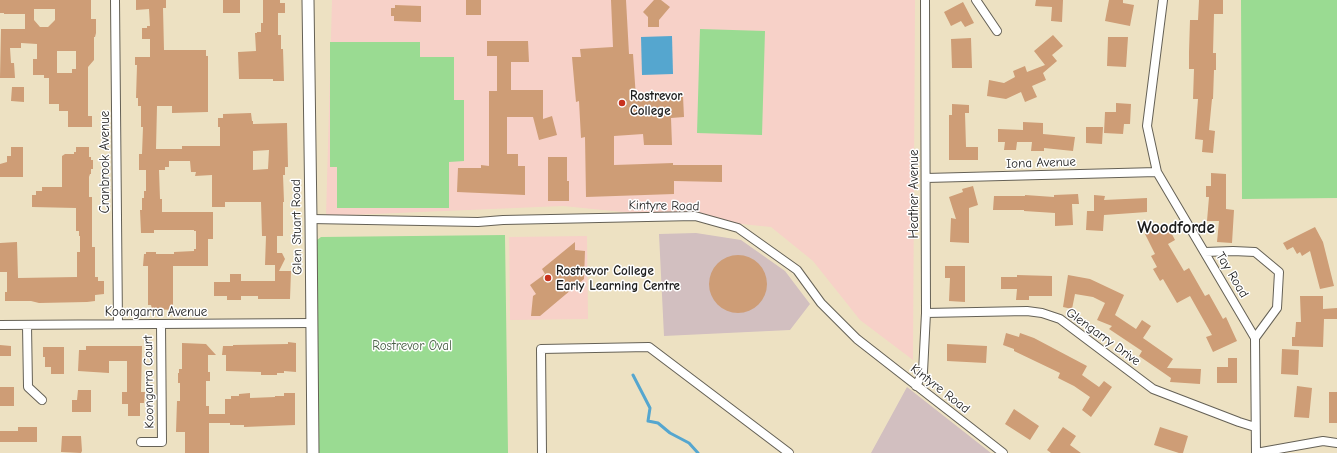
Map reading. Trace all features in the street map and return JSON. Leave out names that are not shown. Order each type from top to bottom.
[{"type":"street","name":"Cranbrook Avenue","points":[[115,0],[118,324]]},
{"type":"street","name":"Glen Stuart Road","points":[[308,0],[313,453]]},
{"type":"street","name":"Heather Avenue","points":[[916,386],[923,372],[926,313],[925,0]]},
{"type":"street","points":[[976,0],[997,31]]},
{"type":"street","name":"Tay Road","points":[[1163,0],[1147,126],[1157,172],[1255,338]]},
{"type":"street","name":"Iona Avenue","points":[[926,178],[1157,172]]},
{"type":"street","name":"Kintyre Road","points":[[311,219],[478,222],[503,220],[695,216],[738,228],[797,270],[821,303],[857,339],[1003,453]]},
{"type":"street","points":[[1205,252],[1255,252],[1279,272],[1277,308],[1255,338],[1256,453],[1323,441],[1337,443]]},
{"type":"street","name":"Glengarry Drive","points":[[926,313],[1027,311],[1042,313],[1060,319],[1153,389],[1255,427]]},
{"type":"street","name":"Koongarra Avenue","points":[[0,325],[312,323]]},
{"type":"street","name":"Koongarra Court","points":[[141,442],[162,442],[161,324]]},
{"type":"street","points":[[27,325],[28,387],[42,400]]},
{"type":"street","points":[[542,453],[541,349],[649,347],[789,453]]},
{"type":"shaded area","name":"Rostrevor College","points":[[332,0],[915,0],[913,360],[860,320],[813,261],[771,227],[563,206],[326,216]]},
{"type":"shaded area","points":[[696,233],[741,240],[785,271],[810,304],[790,330],[664,336],[659,234]]},
{"type":"shaded area","name":"Rostrevor College Early Learning Centre","points":[[587,236],[588,319],[510,320],[509,237]]},
{"type":"shaded area","points":[[907,387],[991,453],[871,453]]},
{"type":"green space","points":[[1241,0],[1337,0],[1337,198],[1242,199]]},
{"type":"green space","points":[[700,29],[765,31],[762,135],[697,133]]},
{"type":"green space","points":[[330,42],[420,42],[420,57],[454,57],[454,100],[464,100],[464,161],[449,162],[449,208],[337,208],[337,167],[330,167]]},
{"type":"green space","name":"Rostrevor Oval","points":[[505,235],[508,453],[318,453],[317,240],[321,237]]},
{"type":"water","points":[[672,36],[673,74],[642,75],[641,37]]},
{"type":"building","points":[[0,0],[91,0],[91,19],[96,19],[94,60],[88,67],[88,116],[92,116],[92,127],[68,127],[68,111],[59,111],[59,104],[49,104],[49,78],[44,78],[44,75],[33,75],[33,59],[37,59],[37,44],[21,43],[21,48],[10,48],[11,63],[14,63],[15,78],[0,78],[1,29],[25,29],[25,14],[0,13]],"holes":[[[34,9],[55,9],[55,20],[48,27],[40,27],[34,20]],[[57,51],[76,51],[76,69],[72,69],[72,73],[57,73]]]},
{"type":"building","points":[[136,0],[166,0],[166,8],[163,8],[164,50],[206,50],[206,56],[208,56],[208,112],[172,113],[172,106],[157,106],[156,149],[182,149],[182,146],[220,146],[220,127],[218,127],[218,118],[223,118],[223,114],[251,113],[253,124],[287,123],[288,167],[285,167],[285,175],[283,175],[283,236],[277,236],[277,253],[282,253],[285,259],[279,271],[291,271],[290,299],[258,299],[258,296],[241,296],[241,300],[227,300],[227,296],[214,296],[214,282],[230,282],[230,274],[241,274],[241,281],[275,281],[275,265],[265,265],[266,236],[262,236],[261,202],[225,202],[225,207],[212,207],[212,175],[195,176],[196,172],[191,172],[190,161],[169,161],[169,167],[165,167],[165,170],[159,170],[162,212],[213,212],[213,239],[208,239],[208,266],[173,266],[173,310],[152,309],[151,305],[148,305],[148,266],[143,266],[144,254],[146,254],[146,252],[156,252],[156,254],[174,254],[174,252],[194,251],[194,249],[196,249],[196,231],[154,230],[154,233],[141,233],[140,210],[142,210],[142,198],[144,198],[144,191],[146,191],[146,170],[139,170],[139,154],[142,154],[143,127],[141,127],[141,106],[138,106],[138,98],[136,98],[137,65],[135,65],[135,57],[150,57],[150,39],[142,39],[142,28],[147,28],[147,26],[150,26],[149,9],[136,10]],"holes":[[[269,150],[268,169],[253,170],[253,151]]]},
{"type":"building","points":[[223,0],[240,0],[240,13],[223,13]]},
{"type":"building","points":[[263,0],[280,0],[280,3],[285,3],[285,13],[278,13],[278,35],[281,35],[281,49],[283,49],[284,81],[273,81],[273,79],[239,79],[238,52],[256,51],[255,33],[261,32],[261,23],[263,23]]},
{"type":"building","points":[[466,0],[481,0],[481,15],[466,15]]},
{"type":"building","points":[[611,0],[626,0],[629,54],[633,54],[636,98],[683,96],[684,117],[671,118],[672,145],[644,145],[643,134],[614,136],[614,165],[673,163],[673,165],[722,165],[722,182],[674,181],[674,194],[586,197],[585,137],[581,138],[579,101],[576,102],[572,57],[581,57],[580,49],[613,47]]},
{"type":"building","points":[[654,0],[661,0],[670,7],[659,20],[659,27],[648,27],[648,17],[643,12]]},
{"type":"building","points":[[1036,0],[1063,0],[1062,22],[1051,21],[1052,7],[1035,6]]},
{"type":"building","points":[[1109,0],[1123,0],[1123,3],[1134,5],[1130,26],[1105,21]]},
{"type":"building","points":[[1199,0],[1223,0],[1223,14],[1214,14],[1213,53],[1216,53],[1216,70],[1214,70],[1213,99],[1209,130],[1215,131],[1213,153],[1202,152],[1203,140],[1195,139],[1198,99],[1193,99],[1194,69],[1189,69],[1189,52],[1190,20],[1198,20]]},
{"type":"building","points":[[963,2],[974,23],[965,27],[961,21],[951,26],[944,12]]},
{"type":"building","points":[[395,5],[421,6],[421,22],[394,21],[394,16],[391,16],[391,8],[395,8]]},
{"type":"building","points":[[1053,35],[1063,46],[1052,55],[1057,61],[1043,73],[1046,80],[1032,86],[1037,97],[1025,102],[1021,92],[1006,99],[987,96],[989,80],[1004,83],[1015,77],[1013,71],[1025,66],[1027,72],[1045,65],[1034,51]]},
{"type":"building","points":[[1108,37],[1128,37],[1126,67],[1107,66]]},
{"type":"building","points":[[971,38],[972,68],[952,68],[951,39]]},
{"type":"building","points":[[487,41],[528,41],[529,62],[511,62],[511,90],[543,90],[543,119],[552,116],[557,135],[539,140],[533,117],[507,117],[507,154],[518,154],[518,166],[525,166],[525,195],[457,192],[458,168],[481,168],[481,165],[489,166],[489,91],[497,91],[497,56],[487,56]]},
{"type":"building","points":[[12,87],[24,87],[24,102],[11,101]]},
{"type":"building","points":[[1116,103],[1131,104],[1130,124],[1124,124],[1123,134],[1104,133],[1105,112],[1116,112]]},
{"type":"building","points":[[952,104],[969,105],[969,113],[965,113],[966,147],[978,147],[978,160],[949,160],[949,115],[952,115]]},
{"type":"building","points":[[1023,122],[1043,123],[1043,134],[1075,137],[1073,151],[1044,148],[1044,151],[1031,151],[1032,142],[1017,142],[1016,150],[1004,150],[1005,142],[998,142],[998,129],[1023,130]]},
{"type":"building","points":[[1086,127],[1103,127],[1102,144],[1086,143]]},
{"type":"building","points":[[11,147],[23,147],[23,177],[0,177],[0,164],[7,162],[7,156],[11,156]]},
{"type":"building","points":[[76,147],[89,147],[89,157],[93,160],[93,169],[91,169],[91,174],[89,177],[89,197],[92,197],[92,247],[95,247],[95,277],[98,277],[98,281],[104,281],[104,294],[95,295],[95,301],[87,302],[39,303],[31,301],[5,301],[5,292],[7,292],[7,272],[0,272],[0,243],[17,242],[18,278],[77,277],[77,252],[80,252],[80,236],[79,231],[76,231],[76,208],[32,207],[32,195],[36,195],[36,191],[42,191],[42,187],[62,187],[62,156],[65,154],[74,154],[74,152],[76,152]]},
{"type":"building","points":[[548,157],[567,157],[569,201],[548,201]]},
{"type":"building","points":[[1211,173],[1226,174],[1226,209],[1234,210],[1232,243],[1217,242],[1219,221],[1207,221],[1209,197],[1206,197],[1206,186],[1211,186]]},
{"type":"building","points":[[973,186],[978,205],[969,208],[969,243],[950,242],[951,218],[956,219],[949,197],[963,192],[962,189]]},
{"type":"building","points":[[1078,194],[1079,204],[1072,204],[1073,225],[1055,226],[1055,213],[1024,210],[993,210],[994,196],[1025,195],[1054,197],[1054,195]]},
{"type":"building","points":[[1094,195],[1105,196],[1104,200],[1147,198],[1147,212],[1104,215],[1103,231],[1086,230],[1087,211],[1094,211]]},
{"type":"building","points":[[1166,223],[1175,240],[1168,244],[1184,271],[1189,268],[1205,296],[1209,294],[1223,319],[1226,317],[1237,341],[1213,352],[1206,337],[1212,335],[1190,296],[1177,303],[1163,279],[1160,281],[1153,269],[1157,267],[1151,256],[1155,254],[1145,234]]},
{"type":"building","points":[[1315,227],[1323,242],[1334,286],[1320,289],[1310,251],[1302,256],[1300,252],[1297,254],[1293,247],[1287,250],[1283,243]]},
{"type":"building","points":[[575,242],[575,250],[585,251],[584,279],[540,316],[531,316],[533,296],[536,294],[530,285],[545,274],[542,269]]},
{"type":"building","points":[[738,255],[749,257],[762,268],[765,273],[767,284],[765,295],[754,308],[749,311],[738,313],[727,311],[714,300],[711,295],[709,284],[711,273],[722,260],[727,257]]},
{"type":"building","points":[[945,266],[965,266],[965,302],[949,301],[950,278],[945,278]]},
{"type":"building","points":[[1017,275],[1052,276],[1052,296],[1029,296],[1029,300],[1016,300],[1017,289],[1001,289],[1001,277],[1017,277]]},
{"type":"building","points":[[1068,275],[1090,279],[1124,295],[1115,315],[1136,329],[1142,320],[1151,326],[1143,338],[1173,359],[1167,368],[1201,369],[1200,384],[1170,382],[1171,378],[1139,356],[1142,351],[1109,329],[1112,326],[1097,320],[1105,303],[1093,297],[1075,294],[1072,309],[1063,307]]},
{"type":"building","points":[[1300,296],[1323,296],[1323,309],[1337,308],[1337,319],[1324,319],[1323,347],[1292,346],[1292,337],[1295,337],[1296,322],[1301,322]]},
{"type":"building","points":[[1006,333],[1019,337],[1020,333],[1034,338],[1087,366],[1082,375],[1099,387],[1104,381],[1112,387],[1091,417],[1082,410],[1090,397],[1074,386],[1058,378],[1060,373],[1014,351],[1014,349],[1003,345]]},
{"type":"building","points":[[288,342],[296,343],[296,372],[284,371],[284,373],[277,373],[277,375],[261,375],[261,372],[226,371],[226,355],[222,355],[223,346],[288,344]]},
{"type":"building","points":[[182,343],[206,344],[216,355],[208,355],[208,372],[210,372],[210,381],[206,381],[206,406],[209,406],[209,414],[225,414],[225,399],[231,399],[231,396],[239,396],[239,394],[250,393],[250,398],[284,396],[284,393],[295,393],[295,425],[244,427],[244,425],[230,425],[230,423],[209,423],[209,453],[185,453],[185,432],[176,432],[177,401],[180,401],[180,383],[178,383],[178,373],[179,369],[182,369]]},
{"type":"building","points":[[947,344],[987,346],[986,363],[947,361]]},
{"type":"building","points":[[0,345],[11,346],[11,356],[0,356]]},
{"type":"building","points":[[86,346],[142,346],[141,392],[145,392],[144,403],[140,403],[140,416],[128,416],[128,404],[122,404],[122,392],[127,392],[127,361],[109,361],[109,373],[78,371],[79,350],[86,350]]},
{"type":"building","points":[[43,347],[64,347],[64,374],[51,374],[51,367],[45,367]]},
{"type":"building","points":[[1282,349],[1299,350],[1298,375],[1281,374]]},
{"type":"building","points":[[1228,358],[1237,358],[1237,383],[1217,383],[1217,367],[1228,367]]},
{"type":"building","points":[[1297,386],[1312,388],[1309,418],[1294,417]]},
{"type":"building","points":[[0,387],[14,387],[14,406],[0,406]]},
{"type":"building","points":[[78,390],[91,390],[91,412],[72,412],[72,400],[77,400]]},
{"type":"building","points":[[1329,392],[1337,392],[1337,423],[1329,423]]},
{"type":"building","points":[[1014,409],[1039,426],[1030,440],[1005,424]]},
{"type":"building","points":[[18,427],[37,427],[37,442],[0,442],[0,431],[18,431]]},
{"type":"building","points":[[1063,427],[1076,436],[1070,445],[1081,453],[1051,453],[1047,450]]},
{"type":"building","points":[[1160,427],[1188,436],[1183,453],[1154,445]]},
{"type":"building","points":[[62,436],[81,436],[81,453],[61,452]]},
{"type":"waterway","points":[[633,375],[650,408],[648,421],[658,423],[670,433],[689,443],[698,453]]},
{"type":"place","name":"Rostrevor College","points":[[622,103]]},
{"type":"place","name":"Rostrevor College Early Learning Centre","points":[[548,278]]},
{"type":"district","name":"Woodforde","points":[[1176,228]]}]
